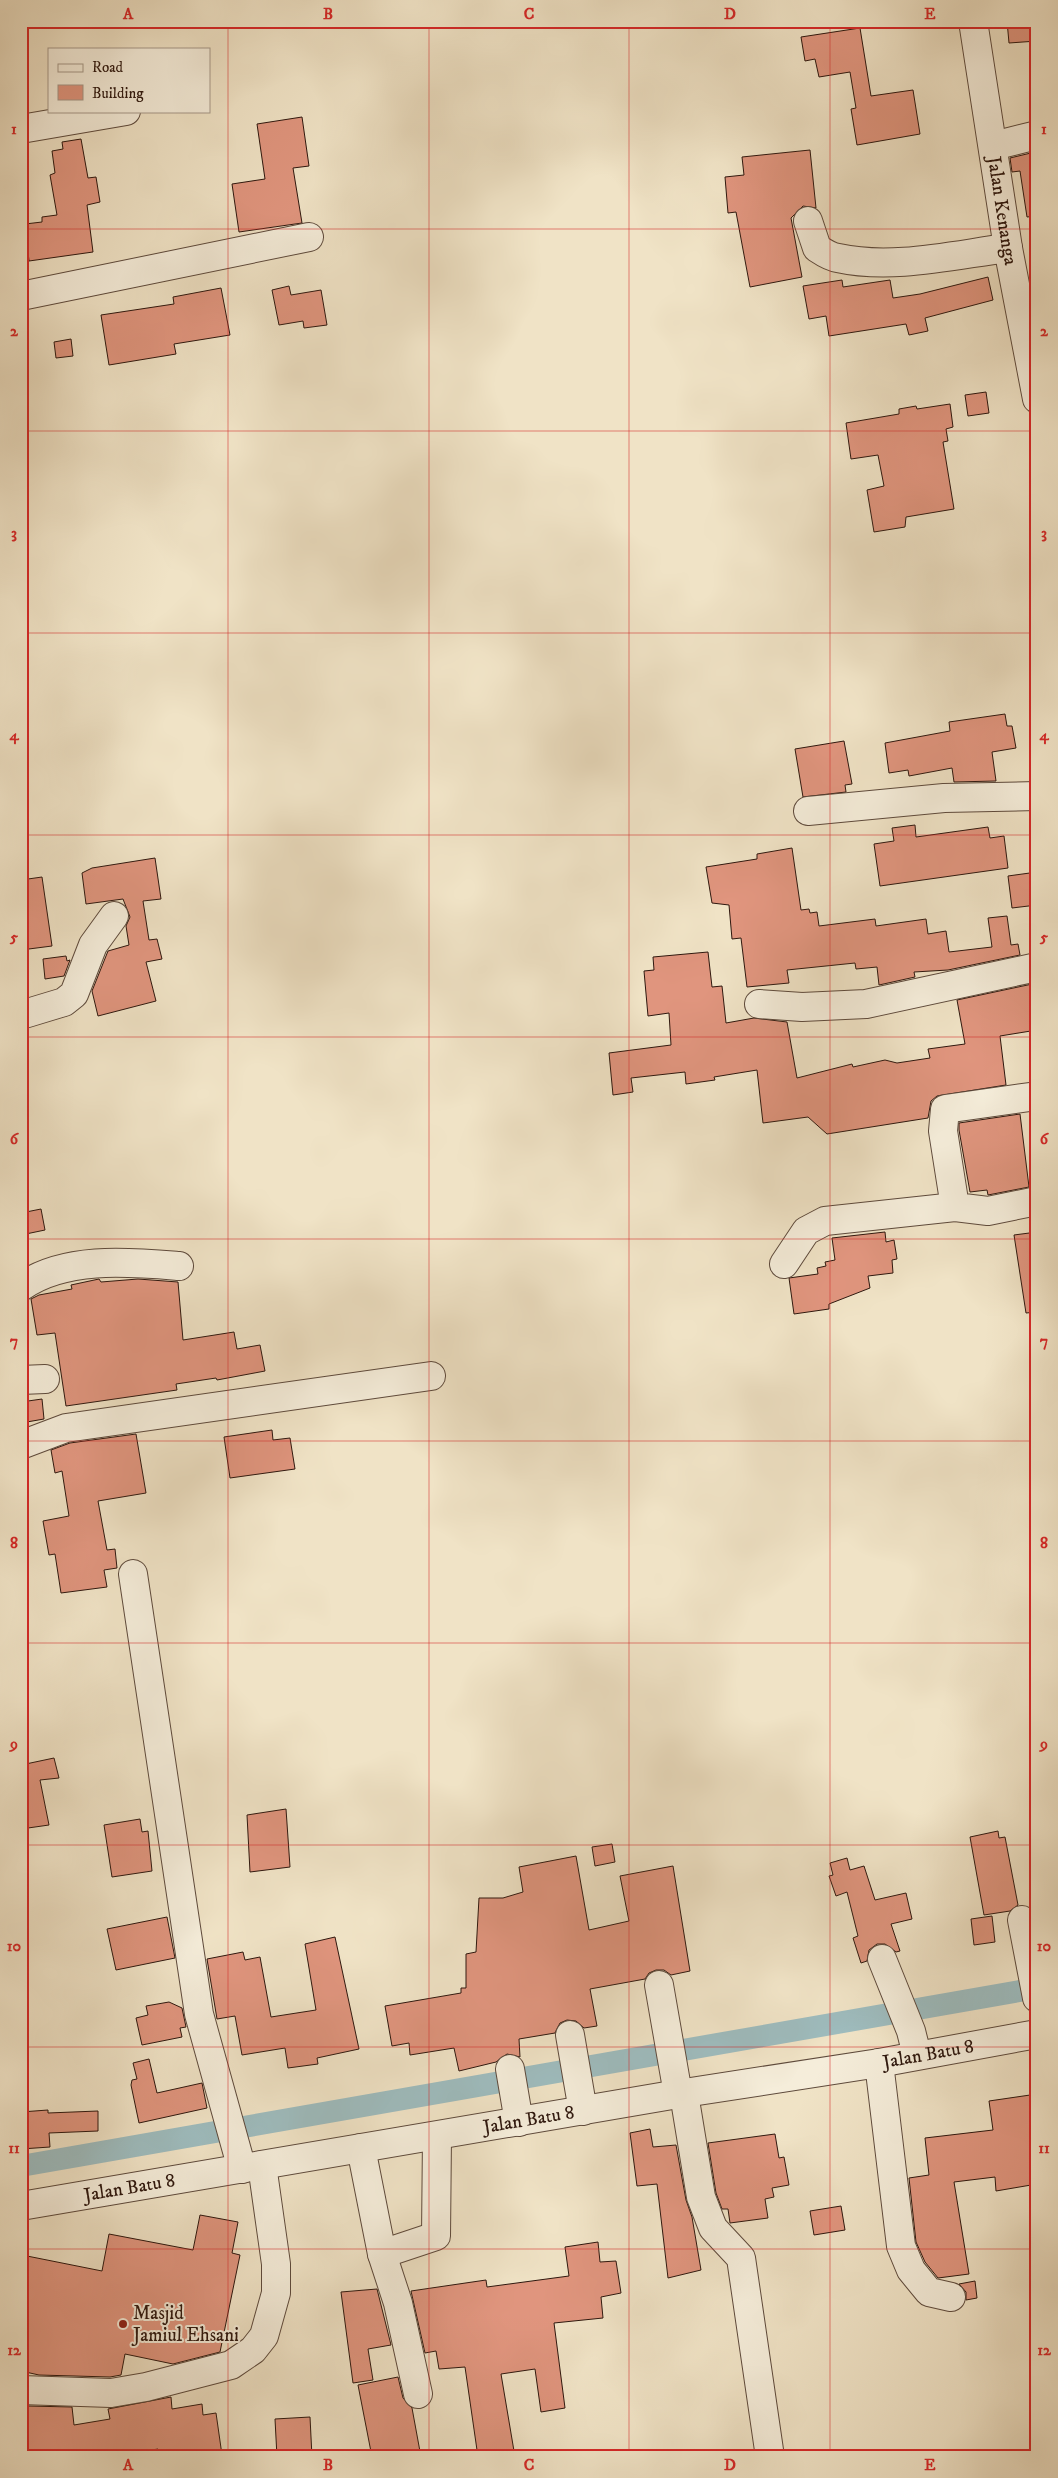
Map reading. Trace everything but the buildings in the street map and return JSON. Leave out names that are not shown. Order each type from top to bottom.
[{"type":"street","name":"Jalan Kenanga","points":[[973,21],[1008,248],[1028,300],[1037,399]]},
{"type":"street","points":[[21,129],[120,112]]},
{"type":"street","points":[[993,146],[1037,135]]},
{"type":"street","points":[[808,221],[817,248],[836,258],[865,262],[894,262],[1008,248]]},
{"type":"street","points":[[21,296],[309,237]]},
{"type":"street","points":[[808,812],[944,798],[1037,796]]},
{"type":"street","points":[[21,1015],[64,1002],[74,994],[93,945],[114,916]]},
{"type":"street","points":[[759,1004],[802,1007],[866,1004],[1037,967]]},
{"type":"street","points":[[955,1207],[944,1139],[945,1110],[1037,1096]]},
{"type":"street","points":[[784,1264],[806,1231],[825,1221],[955,1207],[988,1211],[1037,1201]]},
{"type":"street","points":[[21,1287],[33,1278],[72,1267],[110,1261],[179,1266]]},
{"type":"street","points":[[21,1445],[66,1428],[432,1376]]},
{"type":"street","points":[[21,2390],[111,2393],[146,2387],[231,2365],[253,2350],[264,2336],[276,2293],[276,2264],[252,2167],[235,2141],[199,2014],[133,1574]]},
{"type":"street","points":[[1022,1920],[1037,1998]]},
{"type":"street","points":[[882,1959],[914,2043]]},
{"type":"street","points":[[659,1984],[672,2064],[681,2094],[701,2198],[714,2228],[741,2258],[770,2457]]},
{"type":"street","name":"Jalan Batu 8","points":[[21,2206],[519,2122],[582,2099],[681,2094],[879,2063],[914,2043],[1037,2034]]},
{"type":"street","points":[[570,2035],[582,2099]]},
{"type":"street","points":[[879,2063],[901,2246],[911,2270],[929,2292],[950,2297]]},
{"type":"street","points":[[512,2079],[519,2122]]},
{"type":"street","points":[[382,2254],[436,2236],[437,2136]]},
{"type":"street","points":[[361,2148],[382,2254],[398,2303],[418,2394]]},
{"type":"waterway","points":[[21,2166],[1037,1988]]},
{"type":"place","name":"Masjid Jamiul Ehsani","points":[[123,2324]]}]
